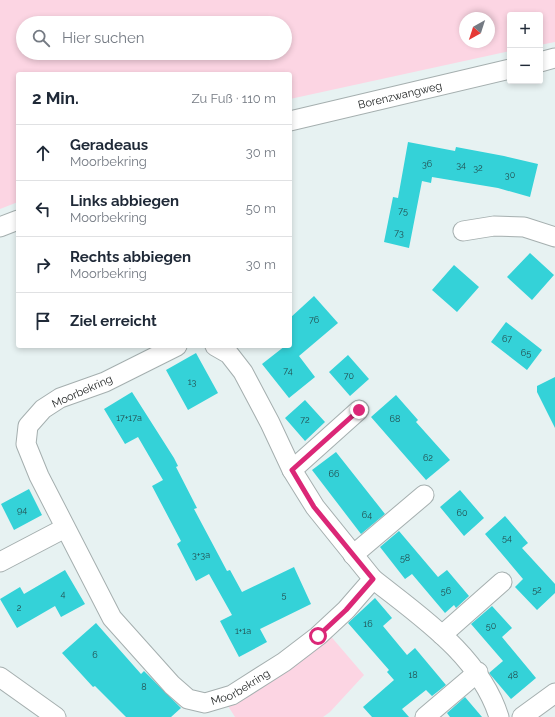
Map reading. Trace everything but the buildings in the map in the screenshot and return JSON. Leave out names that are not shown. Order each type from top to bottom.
[{"type":"street","points":[[543,61],[555,58]]},
{"type":"street","name":"Borenzwangweg","points":[[292,121],[507,70]]},
{"type":"street","points":[[0,227],[16,221]]},
{"type":"street","points":[[463,231],[494,226],[524,227],[555,238]]},
{"type":"street","name":"Moorbekring","points":[[173,348],[105,382],[60,398],[43,409],[28,426],[26,444],[39,476],[112,618],[172,685],[188,699],[206,703],[232,695],[284,662],[318,636],[346,610],[373,579]]},
{"type":"street","points":[[228,349],[247,379],[292,470],[314,507],[373,579],[442,635],[478,672],[493,698],[499,717]]},
{"type":"street","points":[[292,470],[359,410]]},
{"type":"street","points":[[353,555],[424,495]]},
{"type":"street","points":[[0,562],[65,528]]},
{"type":"street","points":[[442,635],[502,582]]},
{"type":"street","points":[[425,717],[478,672]]},
{"type":"street","points":[[0,677],[56,717]]},
{"type":"street","points":[[522,717],[555,694]]},
{"type":"shaded area","points":[[0,0],[555,0],[555,42],[543,44],[543,12],[507,12],[507,52],[292,99],[292,72],[16,72],[16,203],[0,209]]},
{"type":"shaded area","points":[[328,633],[364,675],[330,712],[323,717],[235,717],[228,706]]},
{"type":"route","points":[[318,636],[346,610],[373,579],[314,507],[292,470],[359,410]]}]
